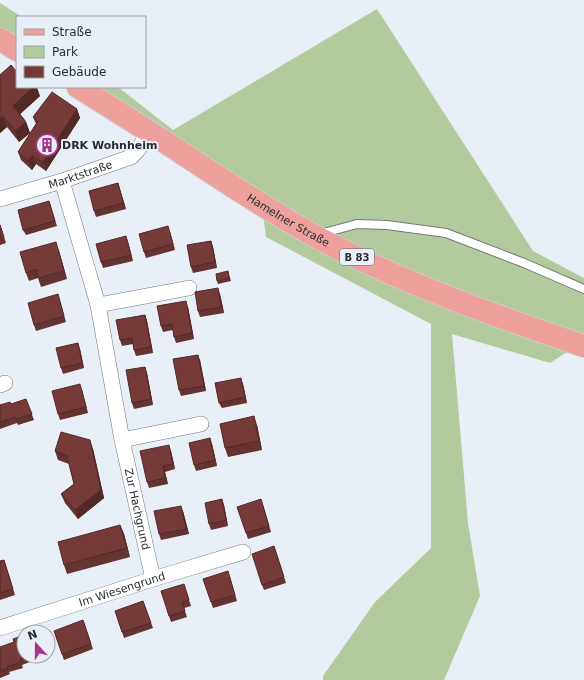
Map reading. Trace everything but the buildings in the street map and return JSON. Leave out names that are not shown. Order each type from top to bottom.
[{"type":"main road","points":[[0,39],[16,49]]},
{"type":"main road","name":"Hamelner Straße","points":[[80,88],[149,131],[262,206],[314,236],[378,267],[444,296],[584,346]]},
{"type":"street","name":"Marktstraße","points":[[0,199],[62,181],[131,157],[138,150],[149,131]]},
{"type":"street","name":"Zur Hachgrund","points":[[62,181],[98,305],[122,440],[153,578]]},
{"type":"street","points":[[98,305],[189,288]]},
{"type":"street","points":[[122,440],[201,424]]},
{"type":"street","name":"Im Wiesengrund","points":[[0,628],[153,578],[243,552]]},
{"type":"lane","points":[[314,236],[357,224],[387,225],[446,233],[524,263],[584,289]]},
{"type":"green space","points":[[0,3],[20,16],[16,16],[16,49],[0,39]]},
{"type":"green space","points":[[377,9],[533,251],[584,278],[584,341],[550,363],[452,334],[468,523],[480,596],[444,680],[323,680],[323,676],[375,602],[431,548],[431,324],[266,237],[262,206],[80,88],[119,88],[173,130]]},
{"type":"place","name":"DRK Wohnheim","points":[[47,145]]}]
